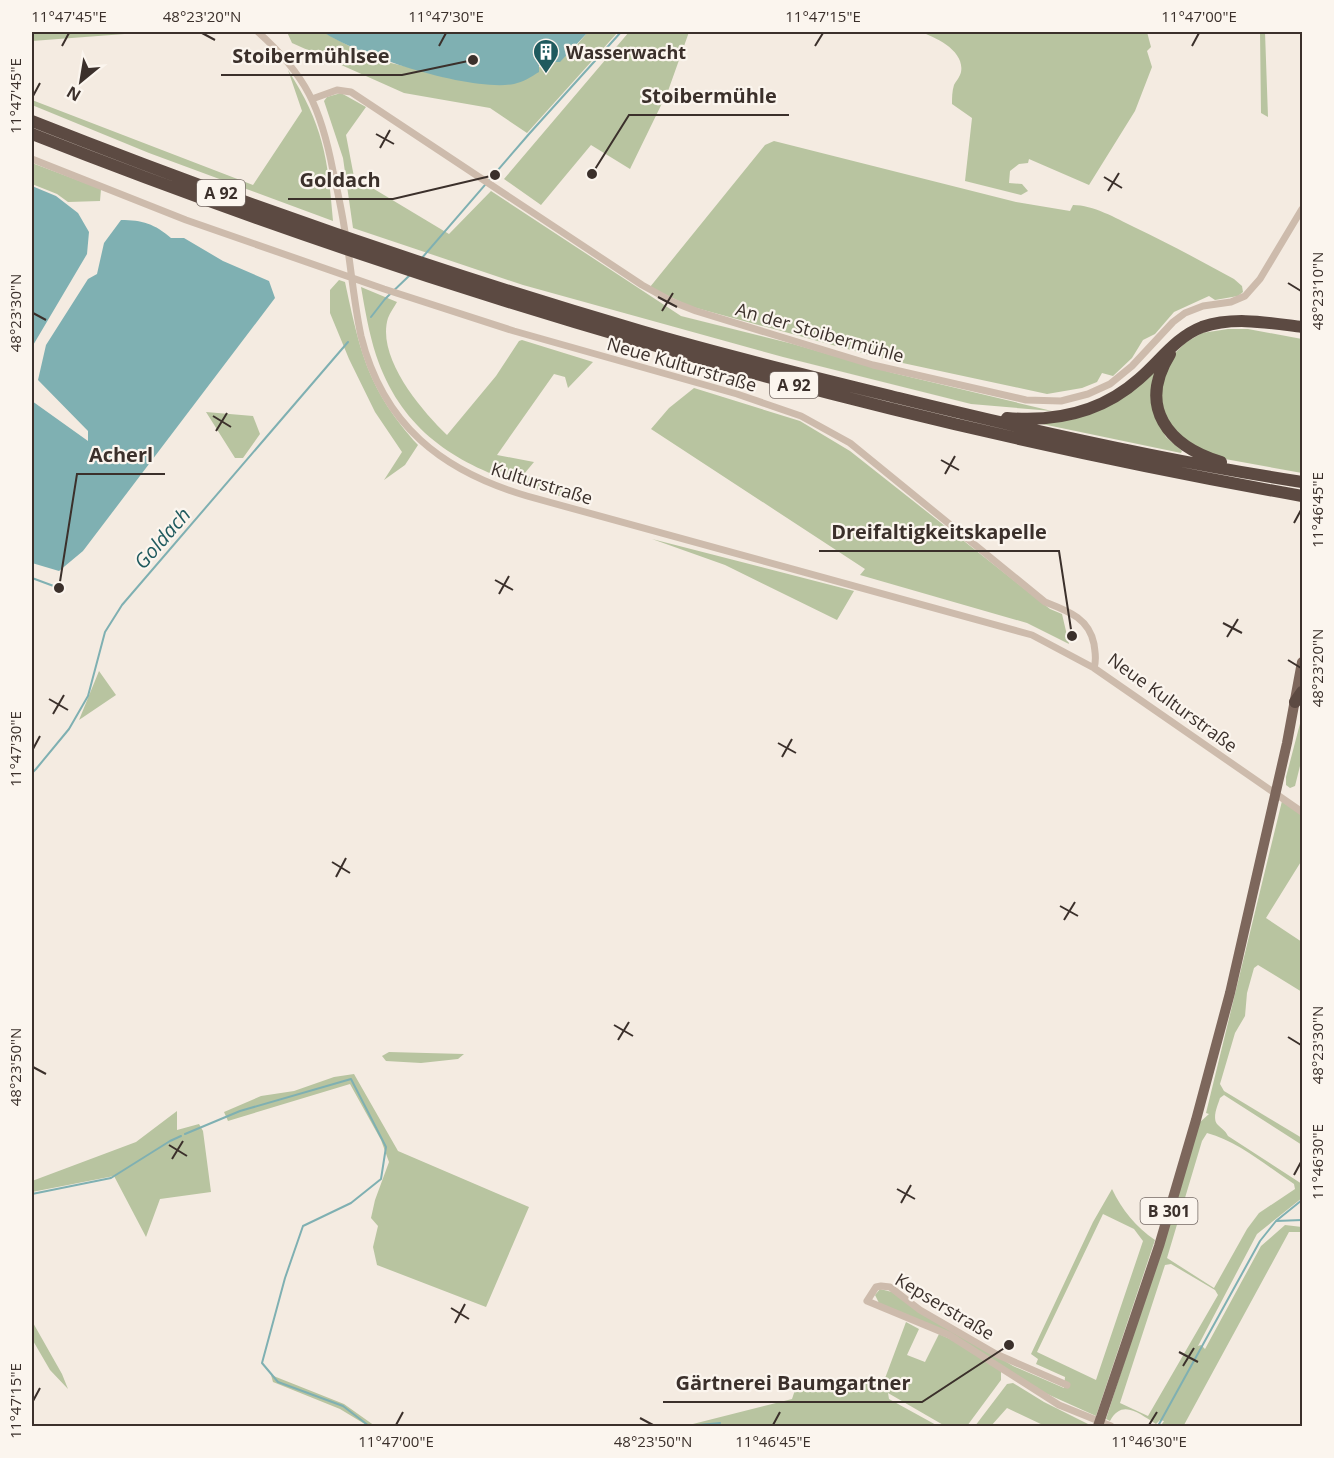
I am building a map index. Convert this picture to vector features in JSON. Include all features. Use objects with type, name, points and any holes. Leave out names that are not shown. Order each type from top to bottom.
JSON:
[{"type":"highway","name":"A 92","points":[[32,121],[410,266]]},
{"type":"highway","name":"A 92","points":[[32,134],[217,205],[423,270],[644,332],[960,413],[1092,443],[1302,482]]},
{"type":"highway","name":"A 92","points":[[423,270],[640,343],[861,403],[1173,473],[1302,496]]},
{"type":"highway","points":[[960,413],[974,410],[1006,418],[1031,420],[1089,410],[1116,396],[1139,379],[1166,351],[1189,334],[1204,327],[1232,322],[1261,322],[1302,327]]},
{"type":"highway","points":[[1175,345],[1160,372],[1157,388],[1157,401],[1163,420],[1173,436],[1188,449],[1232,465],[1245,473]]},
{"type":"main road","name":"B 301","points":[[1098,1426],[1159,1246],[1230,993],[1299,697],[1302,662]]},
{"type":"street","name":"Kulturstraße","points":[[258,32],[283,56],[312,99],[324,126],[342,211],[361,335],[367,355],[389,402],[428,447],[452,465],[478,479],[538,499],[1032,635],[1094,668]]},
{"type":"street","name":"An der Stoibermühle","points":[[312,99],[337,90],[351,92],[642,285],[684,307],[873,365],[1047,402],[1074,398],[1105,386],[1132,366],[1168,326],[1185,313],[1203,306],[1231,302],[1245,296],[1260,279],[1302,209]]},
{"type":"street","name":"Neue Kulturstraße","points":[[32,159],[186,220],[401,295],[514,331],[738,394],[801,416],[850,443],[1039,598],[1081,619],[1092,634],[1097,661],[1094,668],[1302,812]]},
{"type":"street","name":"Kepserstraße","points":[[1067,1386],[996,1354],[920,1310],[890,1287],[876,1287],[867,1301],[956,1339],[1034,1390],[1076,1413],[1111,1426]]},
{"type":"green space","points":[[32,32],[151,32],[32,41]]},
{"type":"green space","points":[[287,32],[323,32],[353,48],[391,63],[472,82],[538,69],[543,62],[550,63],[568,54],[588,32],[618,32],[527,133],[490,108],[404,93],[292,43]]},
{"type":"green space","points":[[629,32],[689,32],[668,91],[630,169],[591,145],[541,205],[504,179]]},
{"type":"green space","points":[[920,32],[1147,32],[1151,47],[1147,51],[1152,67],[1135,111],[1089,185],[1029,159],[1028,163],[1019,164],[1010,171],[1009,183],[1022,184],[1028,191],[1021,195],[965,181],[972,118],[952,104],[953,87],[960,74],[961,64],[954,51],[948,46]]},
{"type":"green space","points":[[1260,32],[1265,32],[1268,117],[1261,113]]},
{"type":"green space","points":[[288,70],[309,108],[322,142],[329,178],[333,221],[149,153],[32,105],[32,100],[253,185],[302,111]]},
{"type":"green space","points":[[341,93],[366,107],[346,135],[354,177],[449,234],[491,191],[681,316],[793,344],[893,373],[1052,411],[971,404],[783,357],[523,285],[353,228],[343,158],[324,101],[327,97]]},
{"type":"green space","points":[[774,141],[1016,202],[1070,211],[1073,205],[1096,210],[1159,239],[1234,279],[1242,286],[1243,292],[1238,296],[1215,300],[1209,296],[1174,312],[1155,334],[1143,340],[1132,358],[1113,376],[1102,373],[1097,382],[1082,388],[1047,394],[884,359],[689,306],[650,287],[765,145]]},
{"type":"green space","points":[[32,163],[101,189],[100,201],[68,202],[57,194],[32,184]]},
{"type":"green space","points":[[339,280],[345,282],[362,350],[377,388],[401,425],[418,445],[405,465],[384,480],[402,452],[375,412],[330,313],[330,290]]},
{"type":"green space","points":[[361,287],[397,302],[388,318],[386,333],[388,349],[403,382],[425,412],[447,435],[496,376],[519,341],[593,362],[568,388],[565,377],[554,374],[497,455],[534,462],[524,474],[584,498],[583,502],[517,483],[486,471],[458,457],[432,439],[409,416],[391,389],[376,355]]},
{"type":"green space","points":[[1248,329],[1302,339],[1302,473],[1214,457],[1172,431],[1160,402],[1165,370],[1174,354],[1185,343],[1202,333]]},
{"type":"green space","points":[[1160,361],[1152,380],[1152,399],[1157,420],[1166,437],[1182,451],[1181,453],[1042,424],[1095,412]]},
{"type":"green space","points":[[694,388],[800,421],[850,451],[1050,609],[1062,614],[1069,644],[1027,623],[860,575],[865,569],[651,429],[669,408]]},
{"type":"green space","points":[[206,412],[253,416],[260,434],[243,458],[235,458]]},
{"type":"green space","points":[[652,539],[854,591],[837,620],[725,565]]},
{"type":"green space","points":[[99,671],[116,695],[79,720]]},
{"type":"green space","points":[[1302,716],[1302,758],[1295,786],[1290,788],[1286,785],[1286,777]]},
{"type":"green space","points":[[1282,801],[1302,814],[1302,860],[1266,918],[1302,942],[1302,992],[1258,965],[1254,968],[1247,993],[1245,1016],[1235,1033],[1220,1084],[1224,1091],[1302,1138],[1302,1145],[1224,1095],[1220,1098],[1215,1118],[1217,1124],[1228,1136],[1302,1184],[1302,1198],[1257,1234],[1198,1346],[1201,1345],[1205,1349],[1261,1246],[1285,1225],[1302,1227],[1302,1232],[1289,1232],[1184,1425],[1189,1426],[1165,1426],[1162,1424],[1164,1421],[1160,1420],[1156,1424],[1126,1409],[1120,1410],[1110,1421],[1106,1419],[1199,1123],[1209,1114],[1206,1113]],"holes":[[[1207,1133],[1230,1142],[1252,1155],[1294,1184],[1295,1189],[1259,1213],[1247,1229],[1214,1288],[1167,1258],[1202,1141]],[[1171,1264],[1215,1290],[1218,1295],[1148,1416],[1120,1403],[1165,1265]]]},
{"type":"green space","points":[[389,1052],[464,1054],[458,1059],[421,1063],[386,1061],[382,1056]]},
{"type":"green space","points":[[354,1074],[398,1151],[529,1207],[486,1307],[377,1265],[373,1247],[378,1226],[371,1218],[389,1162],[381,1140],[350,1084],[228,1121],[224,1112],[261,1096],[294,1091],[334,1077]]},
{"type":"green space","points":[[177,1111],[177,1130],[199,1124],[203,1131],[211,1192],[160,1199],[146,1237],[114,1176],[32,1192],[32,1181],[136,1142]]},
{"type":"green space","points":[[1112,1189],[1130,1218],[1155,1240],[1096,1416],[1045,1393],[952,1334],[879,1303],[875,1295],[880,1289],[892,1292],[1013,1366],[1064,1388],[1065,1377],[1036,1364],[1038,1359],[1031,1354],[1093,1222]],"holes":[[[1103,1214],[1134,1229],[1143,1241],[1096,1380],[1037,1352]]]},
{"type":"green space","points":[[32,1321],[68,1389],[50,1370],[32,1339]]},
{"type":"green space","points":[[906,1322],[919,1329],[907,1355],[925,1362],[939,1334],[963,1345],[1001,1369],[1001,1380],[967,1426],[945,1426],[888,1393],[889,1399],[938,1426],[685,1426],[792,1399],[795,1390],[835,1389],[884,1381]]},
{"type":"green space","points":[[271,1375],[344,1404],[375,1426],[368,1426],[340,1409],[273,1382]]},
{"type":"green space","points":[[1013,1383],[1044,1402],[1092,1426],[1045,1426],[1007,1408],[991,1426],[975,1426],[1007,1384]]},
{"type":"water","points":[[323,32],[588,32],[560,62],[550,64],[543,62],[539,66],[539,72],[521,82],[495,85],[471,83],[416,70],[362,51]]},
{"type":"water","points":[[32,186],[56,196],[78,213],[89,232],[87,254],[32,347]]},
{"type":"water","points":[[121,220],[142,222],[154,226],[171,238],[184,238],[223,261],[269,281],[275,298],[83,551],[59,571],[32,563],[32,401],[88,441],[88,431],[38,380],[46,345],[88,279],[97,274],[104,243]]},
{"type":"waterway","name":"Goldach","points":[[421,259],[621,32]]},
{"type":"waterway","name":"Goldach","points":[[371,317],[385,299],[411,274]]},
{"type":"waterway","name":"Goldach","points":[[32,773],[69,729],[88,696],[105,632],[122,605],[348,342]]},
{"type":"waterway","points":[[32,578],[59,588]]},
{"type":"waterway","points":[[185,1134],[240,1111],[351,1079],[386,1147],[381,1179],[351,1203],[303,1226],[285,1278],[262,1363],[278,1382],[343,1406],[369,1426]]},
{"type":"waterway","points":[[32,1194],[111,1178],[181,1136]]},
{"type":"waterway","points":[[1158,1426],[1260,1241],[1276,1221],[1302,1200]]},
{"type":"waterway","points":[[1276,1221],[1302,1220]]},
{"type":"waterway","points":[[688,1426],[720,1423]]},
{"type":"place","name":"Stoibermühlsee","points":[[473,60]]},
{"type":"place","name":"Wasserwacht","points":[[546,75]]},
{"type":"place","name":"Stoibermühle","points":[[592,174]]},
{"type":"place","name":"Goldach","points":[[495,175]]},
{"type":"place","name":"Acherl","points":[[59,588]]},
{"type":"place","name":"Dreifaltigkeitskapelle","points":[[1072,636]]},
{"type":"place","name":"Gärtnerei Baumgartner","points":[[1009,1345]]}]
